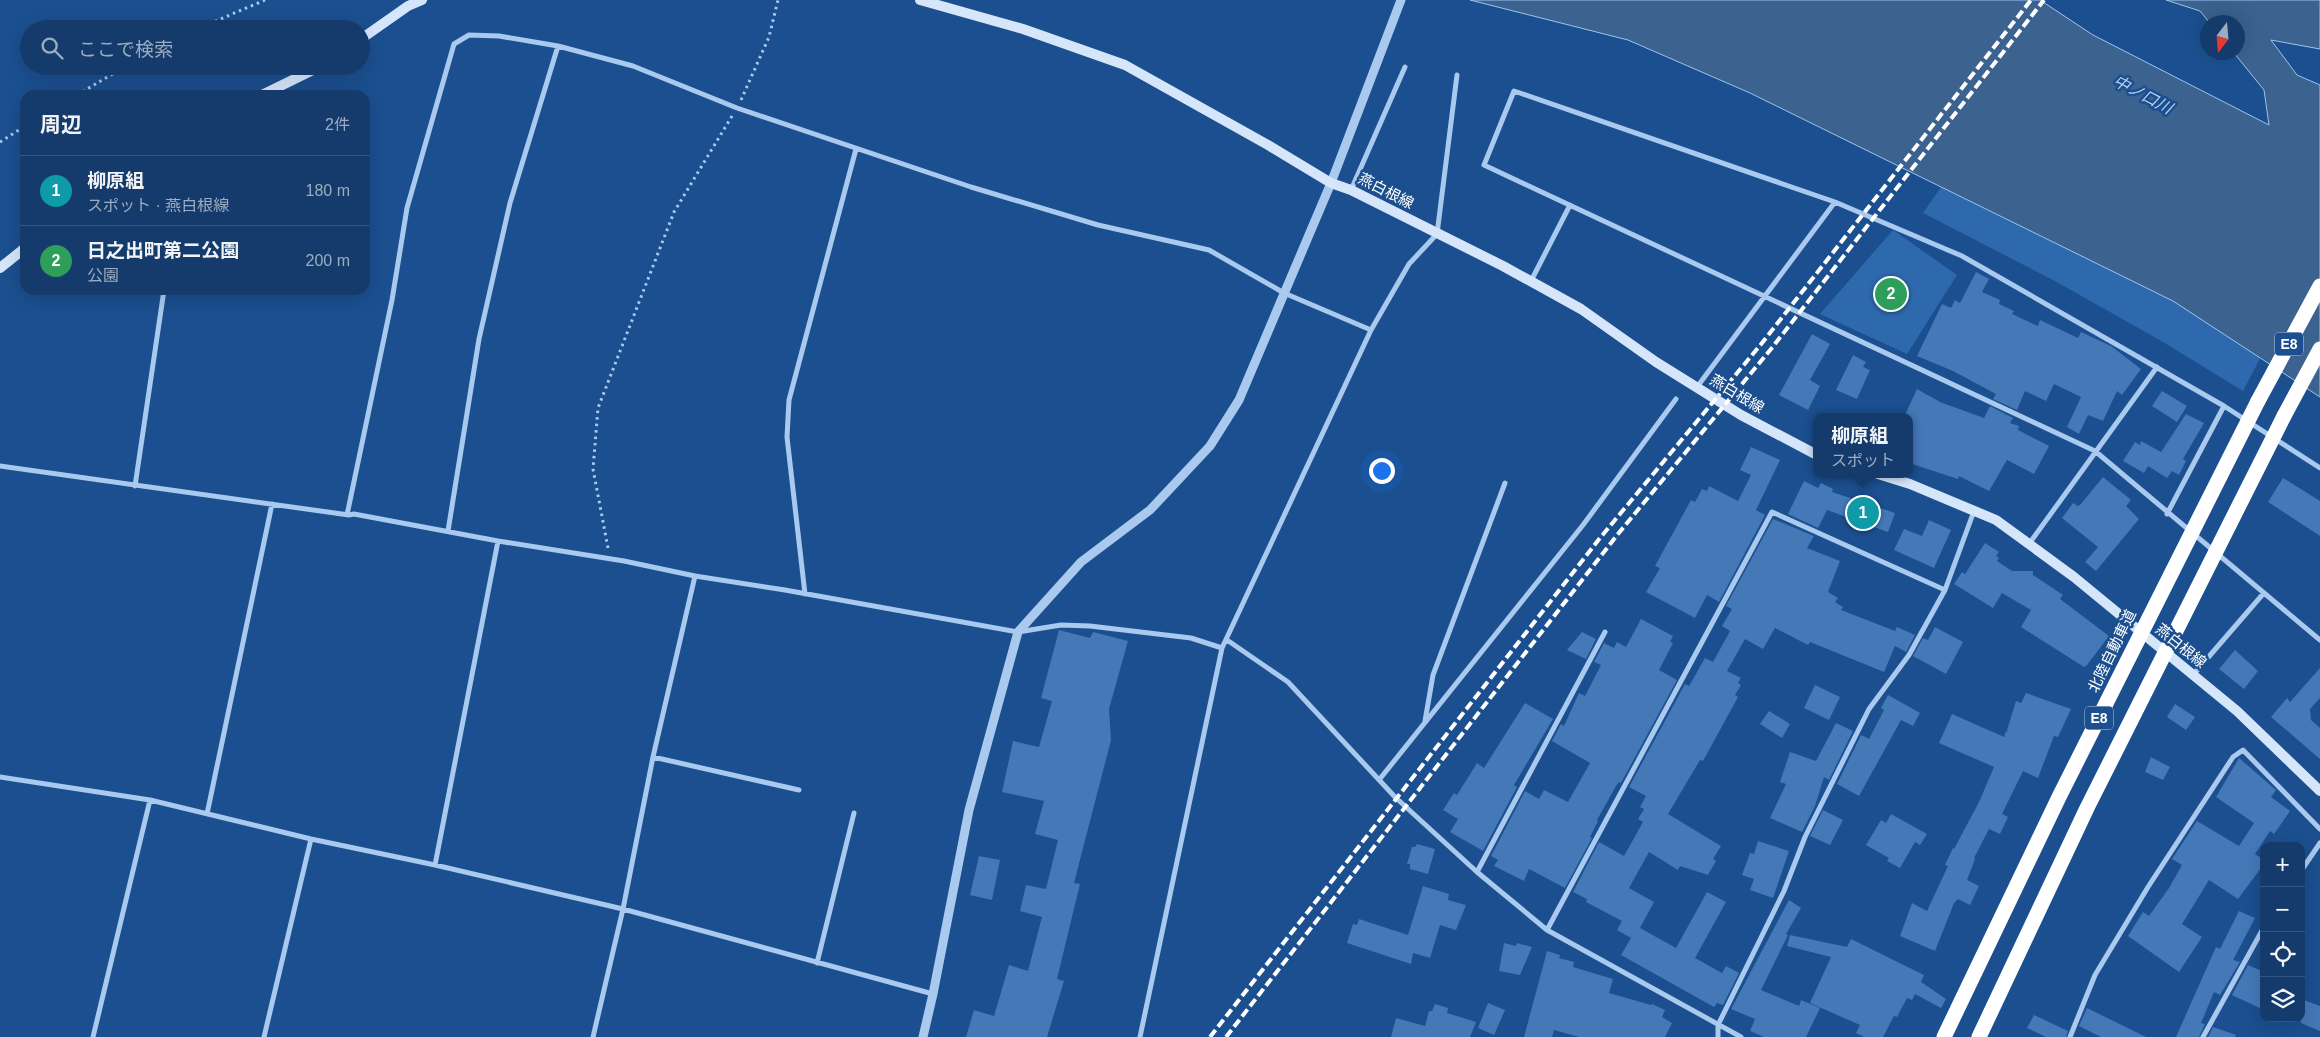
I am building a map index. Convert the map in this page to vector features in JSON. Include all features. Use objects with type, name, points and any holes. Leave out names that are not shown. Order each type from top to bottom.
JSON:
[{"type":"highway","name":"北陸自動車道","points":[[1944,1037],[2059,797],[2180,554],[2320,286]]},
{"type":"highway","name":"E8","points":[[1979,1037],[2105,772],[2320,349]]},
{"type":"main road","points":[[370,33],[408,6],[422,0]]},
{"type":"main road","name":"燕白根線","points":[[920,0],[1023,29],[1125,65],[1268,145],[1330,183],[1350,190],[1438,234],[1581,309],[1656,362],[1741,415],[1813,453]]},
{"type":"main road","points":[[272,90],[303,75]]},
{"type":"main road","points":[[0,268],[20,252]]},
{"type":"main road","name":"燕白根線","points":[[1891,478],[1910,484],[1996,520],[2029,544],[2074,577],[2237,712],[2320,791]]},
{"type":"street","points":[[923,1037],[969,810],[1018,632],[1082,562],[1150,510],[1210,446],[1239,400],[1330,183],[1401,0]]},
{"type":"street","points":[[347,515],[392,300],[407,208],[454,44],[470,35],[499,36],[558,46],[633,66],[737,108],[971,188],[1098,225],[1209,250],[1284,293],[1371,330]]},
{"type":"street","points":[[448,531],[479,339],[510,203],[558,46]]},
{"type":"street","points":[[1350,190],[1405,67]]},
{"type":"street","points":[[1140,1037],[1222,648],[1371,330],[1409,264],[1438,234],[1457,75]]},
{"type":"street","points":[[2320,468],[2224,406],[1962,256],[1835,202],[1514,91],[1484,166],[2095,451],[2167,514],[2320,640]]},
{"type":"street","points":[[805,594],[787,437],[789,400],[856,149]]},
{"type":"street","points":[[1697,387],[1835,202]]},
{"type":"street","points":[[1530,281],[1570,205]]},
{"type":"street","points":[[135,486],[163,295]]},
{"type":"street","points":[[2029,544],[2157,367]]},
{"type":"street","points":[[1379,780],[1583,525],[1676,398]]},
{"type":"street","points":[[2167,514],[2224,406]]},
{"type":"street","points":[[0,466],[347,515],[354,514],[1018,632],[1061,625],[1090,626],[1191,638],[1222,648]]},
{"type":"street","points":[[1425,722],[1433,675],[1505,483]]},
{"type":"street","points":[[207,814],[272,504]]},
{"type":"street","points":[[1718,1037],[1718,1025],[1784,891],[1804,837],[1869,709],[1909,655],[1945,590],[1974,511]]},
{"type":"street","points":[[1547,930],[1772,512],[1945,590]]},
{"type":"street","points":[[435,865],[498,541]]},
{"type":"street","points":[[593,1037],[623,909],[653,757],[695,576]]},
{"type":"street","points":[[2193,675],[2263,594]]},
{"type":"street","points":[[1477,872],[1605,632]]},
{"type":"street","points":[[1227,640],[1288,682],[1395,797],[1477,872],[1547,930],[1741,1037]]},
{"type":"street","points":[[2070,1037],[2095,975],[2148,887],[2234,757],[2243,750],[2320,829]]},
{"type":"street","points":[[653,757],[799,790]]},
{"type":"street","points":[[0,777],[150,800],[311,839],[435,865],[623,909],[933,994]]},
{"type":"street","points":[[93,1037],[150,800]]},
{"type":"street","points":[[817,963],[854,813]]},
{"type":"street","points":[[264,1037],[311,839]]},
{"type":"street","points":[[2305,865],[2320,843]]},
{"type":"street","points":[[2203,1037],[2261,932]]},
{"type":"path","points":[[218,20],[265,0]]},
{"type":"path","points":[[610,559],[593,469],[598,408],[674,212],[737,108],[769,37],[778,0]]},
{"type":"path","points":[[85,90],[111,75]]},
{"type":"path","points":[[0,142],[20,129]]},
{"type":"shaded area","points":[[1948,177],[2266,347],[2243,391],[2163,342],[2055,281],[1923,213]]},
{"type":"shaded area","points":[[1893,230],[1957,275],[1907,354],[1820,314]]},
{"type":"water","name":"中ノ口川","points":[[1470,0],[2040,0],[2093,35],[2269,125],[2264,90],[2240,60],[2245,60],[2245,15],[2203,15],[2200,11],[2166,0],[2320,0],[2320,49],[2271,40],[2297,75],[2320,85],[2320,397],[2173,301],[1750,93],[1628,40]]},
{"type":"building","points":[[1976,272],[1989,279],[1982,292],[2000,300],[1999,304],[2014,311],[2012,314],[2038,326],[2040,320],[2078,338],[2081,332],[2111,346],[2141,369],[2122,395],[2117,391],[2103,421],[2088,415],[2079,434],[2067,427],[2081,397],[2054,384],[2046,401],[2025,391],[2017,410],[1993,399],[1996,394],[1953,371],[1917,356],[1942,304],[1951,308],[1955,300],[1960,303]]},
{"type":"building","points":[[1812,334],[1830,344],[1810,380],[1820,386],[1808,410],[1779,395]]},
{"type":"building","points":[[1853,355],[1866,362],[1863,367],[1870,370],[1857,399],[1836,390]]},
{"type":"building","points":[[1917,389],[1940,402],[1984,418],[1990,406],[2013,418],[2010,423],[2019,426],[2018,430],[2049,446],[2034,474],[2007,460],[1989,491],[1959,476],[1958,479],[1913,464],[1913,413],[1906,413]]},
{"type":"building","points":[[2162,391],[2187,406],[2177,422],[2152,406]]},
{"type":"building","points":[[2186,414],[2204,423],[2183,459],[2186,461],[2179,475],[2172,471],[2167,478],[2148,466],[2144,473],[2123,461],[2135,442],[2140,445],[2141,441],[2161,452]]},
{"type":"building","points":[[1751,447],[1780,460],[1756,510],[1765,515],[1719,602],[1707,595],[1695,618],[1646,592],[1660,568],[1655,566],[1691,500],[1695,502],[1702,489],[1707,491],[1709,486],[1738,501],[1751,475],[1740,470]]},
{"type":"building","points":[[2103,477],[2131,500],[2126,506],[2139,519],[2096,571],[2085,562],[2098,547],[2062,518],[2073,503],[2078,506],[2081,504]]},
{"type":"building","points":[[2283,478],[2320,501],[2320,536],[2268,502]]},
{"type":"building","points":[[1804,481],[1818,488],[1821,483],[1833,489],[1832,492],[1895,513],[1888,532],[1827,510],[1818,528],[1788,514]]},
{"type":"building","points":[[1773,519],[1814,536],[1807,548],[1840,561],[1828,592],[1838,598],[1835,602],[1843,607],[1841,610],[1895,631],[1897,627],[1915,635],[1906,652],[1895,646],[1884,672],[1810,642],[1808,645],[1775,628],[1763,649],[1745,639],[1727,671],[1741,678],[1738,683],[1741,685],[1735,695],[1738,697],[1703,761],[1700,760],[1668,814],[1721,846],[1713,859],[1716,861],[1708,875],[1680,866],[1678,870],[1649,852],[1629,888],[1654,902],[1640,928],[1676,948],[1707,892],[1726,902],[1695,958],[1722,973],[1726,966],[1739,973],[1723,1005],[1717,1003],[1714,1007],[1621,955],[1631,938],[1617,930],[1622,921],[1586,902],[1587,899],[1573,892],[1599,842],[1624,856],[1643,822],[1638,819],[1644,809],[1640,807],[1646,796],[1629,787],[1685,684],[1689,686],[1705,658],[1713,662],[1730,631],[1722,626],[1732,609],[1726,606]]},
{"type":"building","points":[[1929,520],[1951,530],[1934,568],[1894,550],[1904,529],[1922,536]]},
{"type":"building","points":[[1985,543],[1999,552],[1996,556],[1999,558],[1997,561],[2012,571],[2033,571],[2033,575],[2063,595],[2060,599],[2109,636],[2087,665],[2084,667],[2021,627],[2031,610],[2002,593],[1993,608],[1954,584],[1962,572],[1965,574]]},
{"type":"building","points":[[1641,619],[1673,636],[1670,642],[1673,643],[1659,670],[1677,680],[1621,783],[1619,782],[1616,786],[1597,820],[1590,837],[1592,838],[1565,888],[1529,869],[1524,881],[1494,866],[1498,860],[1491,856],[1525,791],[1539,799],[1544,790],[1568,802],[1590,763],[1552,741],[1561,724],[1564,726],[1579,693],[1585,696],[1601,665],[1594,662],[1604,643],[1614,648],[1617,642],[1626,647]]},
{"type":"building","points":[[1935,627],[1963,642],[1946,674],[1913,656],[1923,638],[1928,640]]},
{"type":"building","points":[[1059,630],[1090,638],[1093,632],[1128,641],[1109,709],[1111,740],[1074,883],[1080,884],[1057,979],[1064,981],[1047,1037],[966,1037],[974,1010],[994,1016],[1009,965],[1028,971],[1042,917],[1020,911],[1026,885],[1046,889],[1058,840],[1035,834],[1044,801],[1002,792],[1013,741],[1039,747],[1052,701],[1041,698]]},
{"type":"building","points":[[1582,632],[1596,639],[1586,659],[1567,650]]},
{"type":"building","points":[[2235,650],[2258,671],[2244,689],[2219,669]]},
{"type":"building","points":[[2320,668],[2320,698],[2310,709],[2311,720],[2320,728],[2320,759],[2271,717],[2287,698],[2290,702]]},
{"type":"building","points":[[1815,685],[1840,697],[1829,720],[1804,708]]},
{"type":"building","points":[[2026,693],[2071,709],[2058,737],[2054,736],[2038,778],[2023,771],[2002,814],[2008,817],[2000,834],[1989,829],[1974,858],[1967,880],[1979,886],[1970,905],[1958,899],[1954,903],[1935,951],[1900,936],[1912,903],[1927,911],[1948,866],[1945,865],[1979,802],[1994,767],[1939,743],[1952,714],[2004,737],[2006,731],[2008,732],[2016,701],[2021,703]]},
{"type":"building","points":[[1888,695],[1920,713],[1913,726],[1901,720],[1859,796],[1837,784],[1861,735],[1869,739],[1884,710],[1881,708]]},
{"type":"building","points":[[1525,703],[1553,719],[1514,785],[1517,787],[1483,851],[1450,832],[1458,819],[1443,810],[1454,793],[1457,795],[1477,763],[1484,768]]},
{"type":"building","points":[[2175,704],[2195,717],[2186,730],[2167,717]]},
{"type":"building","points":[[1769,711],[1790,724],[1782,738],[1760,724]]},
{"type":"building","points":[[1836,723],[1853,731],[1829,780],[1824,777],[1815,806],[1802,832],[1770,818],[1786,784],[1780,782],[1790,752],[1816,761]]},
{"type":"building","points":[[2151,757],[2170,767],[2163,780],[2145,772]]},
{"type":"building","points":[[2239,758],[2276,790],[2271,797],[2290,811],[2274,834],[2270,831],[2263,842],[2260,842],[2260,846],[2255,854],[2260,857],[2260,869],[2238,899],[2209,880],[2182,924],[2202,937],[2179,972],[2128,936],[2143,912],[2149,916],[2169,888],[2182,865],[2172,859],[2197,821],[2239,846],[2254,823],[2216,797]]},
{"type":"building","points":[[1823,810],[1843,820],[1830,845],[1810,836]]},
{"type":"building","points":[[1891,814],[1927,834],[1920,845],[1915,842],[1900,868],[1887,861],[1889,858],[1866,845],[1881,820],[1886,823]]},
{"type":"building","points":[[1758,841],[1789,851],[1773,898],[1750,890],[1754,879],[1742,875],[1750,853],[1754,854]]},
{"type":"building","points":[[1417,844],[1435,849],[1428,874],[1410,869],[1410,864],[1407,864],[1412,847],[1415,847]]},
{"type":"building","points":[[979,856],[1000,860],[992,900],[970,895]]},
{"type":"building","points":[[1423,886],[1449,894],[1448,900],[1466,905],[1456,930],[1440,925],[1430,958],[1413,953],[1411,964],[1347,943],[1353,924],[1357,925],[1359,919],[1408,935]]},
{"type":"building","points":[[1789,900],[1801,908],[1786,934],[1788,935],[1761,990],[1799,1006],[1801,1000],[1820,1008],[1806,1037],[1764,1037],[1750,1031],[1755,1019],[1731,1009]]},
{"type":"building","points":[[2239,911],[2255,918],[2233,960],[2240,962],[2220,995],[2214,992],[2201,1023],[2205,1024],[2199,1037],[2176,1037],[2216,947],[2220,949]]},
{"type":"building","points":[[1790,935],[1847,947],[1851,939],[1924,975],[1921,982],[1946,999],[1941,1008],[1915,994],[1912,1000],[1907,998],[1897,1017],[1894,1016],[1883,1037],[1864,1037],[1856,1033],[1860,1025],[1810,1003],[1831,957],[1787,946]]},
{"type":"building","points":[[1504,943],[1516,946],[1517,943],[1532,947],[1520,975],[1499,971]]},
{"type":"building","points":[[1547,951],[1560,955],[1559,958],[1574,962],[1573,967],[1613,979],[1609,993],[1652,1004],[1665,1010],[1662,1017],[1672,1023],[1665,1037],[1579,1037],[1554,1030],[1552,1037],[1524,1037]]},
{"type":"building","points":[[2248,965],[2260,970],[2260,1008],[2232,995]]},
{"type":"building","points":[[2305,1000],[2320,1006],[2320,1031],[2301,1023],[2305,1022]]},
{"type":"building","points":[[1488,1003],[1505,1010],[1494,1035],[1478,1028]]},
{"type":"building","points":[[1435,1004],[1448,1008],[1447,1013],[1476,1022],[1470,1037],[1391,1037],[1396,1018],[1425,1026],[1429,1011],[1432,1011]]},
{"type":"building","points":[[2087,1008],[2146,1037],[2101,1037],[2079,1026]]},
{"type":"building","points":[[2034,1015],[2068,1031],[2066,1037],[2046,1037],[2027,1028]]},
{"type":"building","points":[[2213,1027],[2236,1035],[2235,1037],[2208,1037]]},
{"type":"railway","points":[[1210,1037],[1600,538],[1762,343],[2031,0]]},
{"type":"railway","points":[[1226,1037],[1618,534],[1771,349],[2044,0]]},
{"type":"place","name":"日之出町第二公園","points":[[1891,294]]},
{"type":"place","name":"柳原組","points":[[1863,513]]}]
